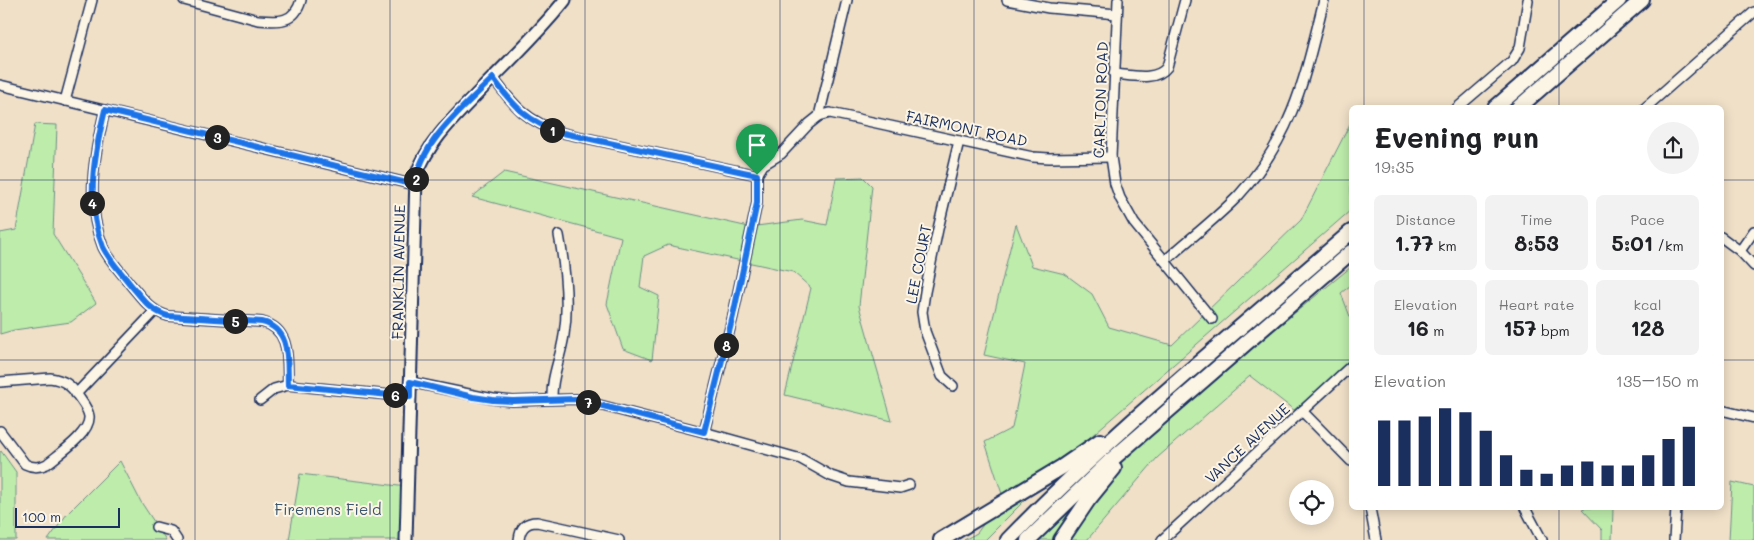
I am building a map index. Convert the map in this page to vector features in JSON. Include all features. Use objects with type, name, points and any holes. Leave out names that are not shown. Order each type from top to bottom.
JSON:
[{"type":"highway","points":[[1498,105],[1619,0]]},
{"type":"highway","points":[[1521,105],[1642,0]]},
{"type":"highway","points":[[1008,540],[1053,495],[1140,415],[1349,234]]},
{"type":"highway","points":[[1028,540],[1081,488],[1349,254]]},
{"type":"highway","points":[[942,540],[1078,457],[1140,415]]},
{"type":"highway","points":[[1061,540],[1103,481],[1157,421]]},
{"type":"main road","name":"FRANKLIN AVENUE","points":[[406,540],[415,185],[420,165],[439,135],[543,26],[564,0]]},
{"type":"street","points":[[65,100],[92,0]]},
{"type":"street","points":[[184,0],[270,22],[292,17],[299,8],[301,0]]},
{"type":"street","points":[[704,432],[733,316],[757,203],[757,175],[764,165],[781,154],[819,116],[847,0]]},
{"type":"street","points":[[1007,0],[1049,8],[1117,14]]},
{"type":"street","name":"CARLTON ROAD","points":[[1118,0],[1111,157],[1115,184],[1126,211],[1134,223],[1212,319]]},
{"type":"street","points":[[1114,74],[1154,76],[1164,71],[1167,67],[1185,0]]},
{"type":"street","points":[[1165,261],[1238,196],[1254,178],[1273,150],[1287,125],[1303,84],[1324,0]]},
{"type":"street","points":[[1461,105],[1517,55],[1520,48],[1528,0]]},
{"type":"street","points":[[1648,105],[1754,12]]},
{"type":"street","points":[[493,78],[516,107],[546,128],[757,175]]},
{"type":"street","points":[[0,85],[415,185]]},
{"type":"street","points":[[105,110],[99,134],[92,190],[95,222],[104,248],[113,262],[154,311],[168,316],[269,324],[280,331],[285,346],[288,385]]},
{"type":"street","name":"FAIRMONT ROAD","points":[[819,116],[830,114],[849,117],[1033,157],[1111,157]]},
{"type":"street","name":"LEE COURT","points":[[953,386],[942,376],[925,330],[922,312],[938,229],[959,141]]},
{"type":"street","points":[[1740,251],[1754,230]]},
{"type":"street","points":[[552,399],[554,374],[564,338],[566,320],[563,262],[559,235]]},
{"type":"street","points":[[1724,239],[1740,251],[1754,266]]},
{"type":"street","points":[[76,394],[154,311]]},
{"type":"street","name":"VANCE AVENUE","points":[[1162,540],[1349,368]]},
{"type":"street","points":[[0,382],[58,379],[72,387],[89,417],[87,428],[47,464],[36,467],[25,464],[0,431]]},
{"type":"street","points":[[410,382],[493,400],[576,399],[800,459],[831,476],[849,482],[900,488],[909,485]]},
{"type":"street","points":[[260,400],[274,389],[288,385],[410,397]]},
{"type":"street","points":[[1302,411],[1349,460]]},
{"type":"street","points":[[1724,411],[1754,418]]},
{"type":"street","points":[[1370,510],[1376,540]]},
{"type":"street","points":[[1526,510],[1542,540]]},
{"type":"street","points":[[1674,540],[1676,510]]},
{"type":"street","points":[[519,540],[520,531],[523,526],[537,522],[619,540]]},
{"type":"street","points":[[156,528],[171,531],[177,540]]},
{"type":"green space","points":[[35,124],[57,125],[53,234],[96,303],[71,322],[14,330],[0,334],[0,233],[16,230]]},
{"type":"green space","points":[[1349,126],[1349,212],[1073,452],[985,540],[964,540],[977,533],[1003,497],[985,442],[1012,428],[1025,364],[984,355],[1016,224],[1032,266],[1065,274],[1092,294],[1109,327],[1172,345],[1301,220]]},
{"type":"green space","points":[[504,172],[749,227],[802,220],[827,225],[836,178],[863,177],[872,186],[859,306],[892,421],[785,395],[811,288],[793,272],[668,245],[644,256],[640,287],[659,296],[652,360],[623,349],[607,304],[621,237],[472,197]]},
{"type":"green space","points":[[1349,269],[1349,287],[1341,293],[1349,314],[1349,365],[1294,410],[1250,376],[1157,458],[1087,540],[1037,540],[1192,397]]},
{"type":"green space","points":[[1,451],[16,472],[16,540],[0,540]]},
{"type":"green space","points":[[120,461],[141,502],[166,540],[48,540],[67,514]]},
{"type":"green space","name":"Firemens Field","points":[[300,474],[407,487],[406,540],[289,540]]},
{"type":"green space","points":[[1732,482],[1754,487],[1754,540],[1729,540]]},
{"type":"green space","points":[[1583,510],[1613,510],[1612,540],[1602,540],[1602,530]]},
{"type":"route","points":[[493,78],[516,107],[546,128],[757,175],[757,203],[733,316],[704,432],[576,399],[493,400],[410,382],[410,397],[288,385],[285,343],[280,331],[275,327],[262,322],[168,316],[154,311],[148,306],[104,248],[95,222],[92,190],[99,134],[105,110],[415,185],[420,165],[439,135],[450,121],[493,78]]}]
